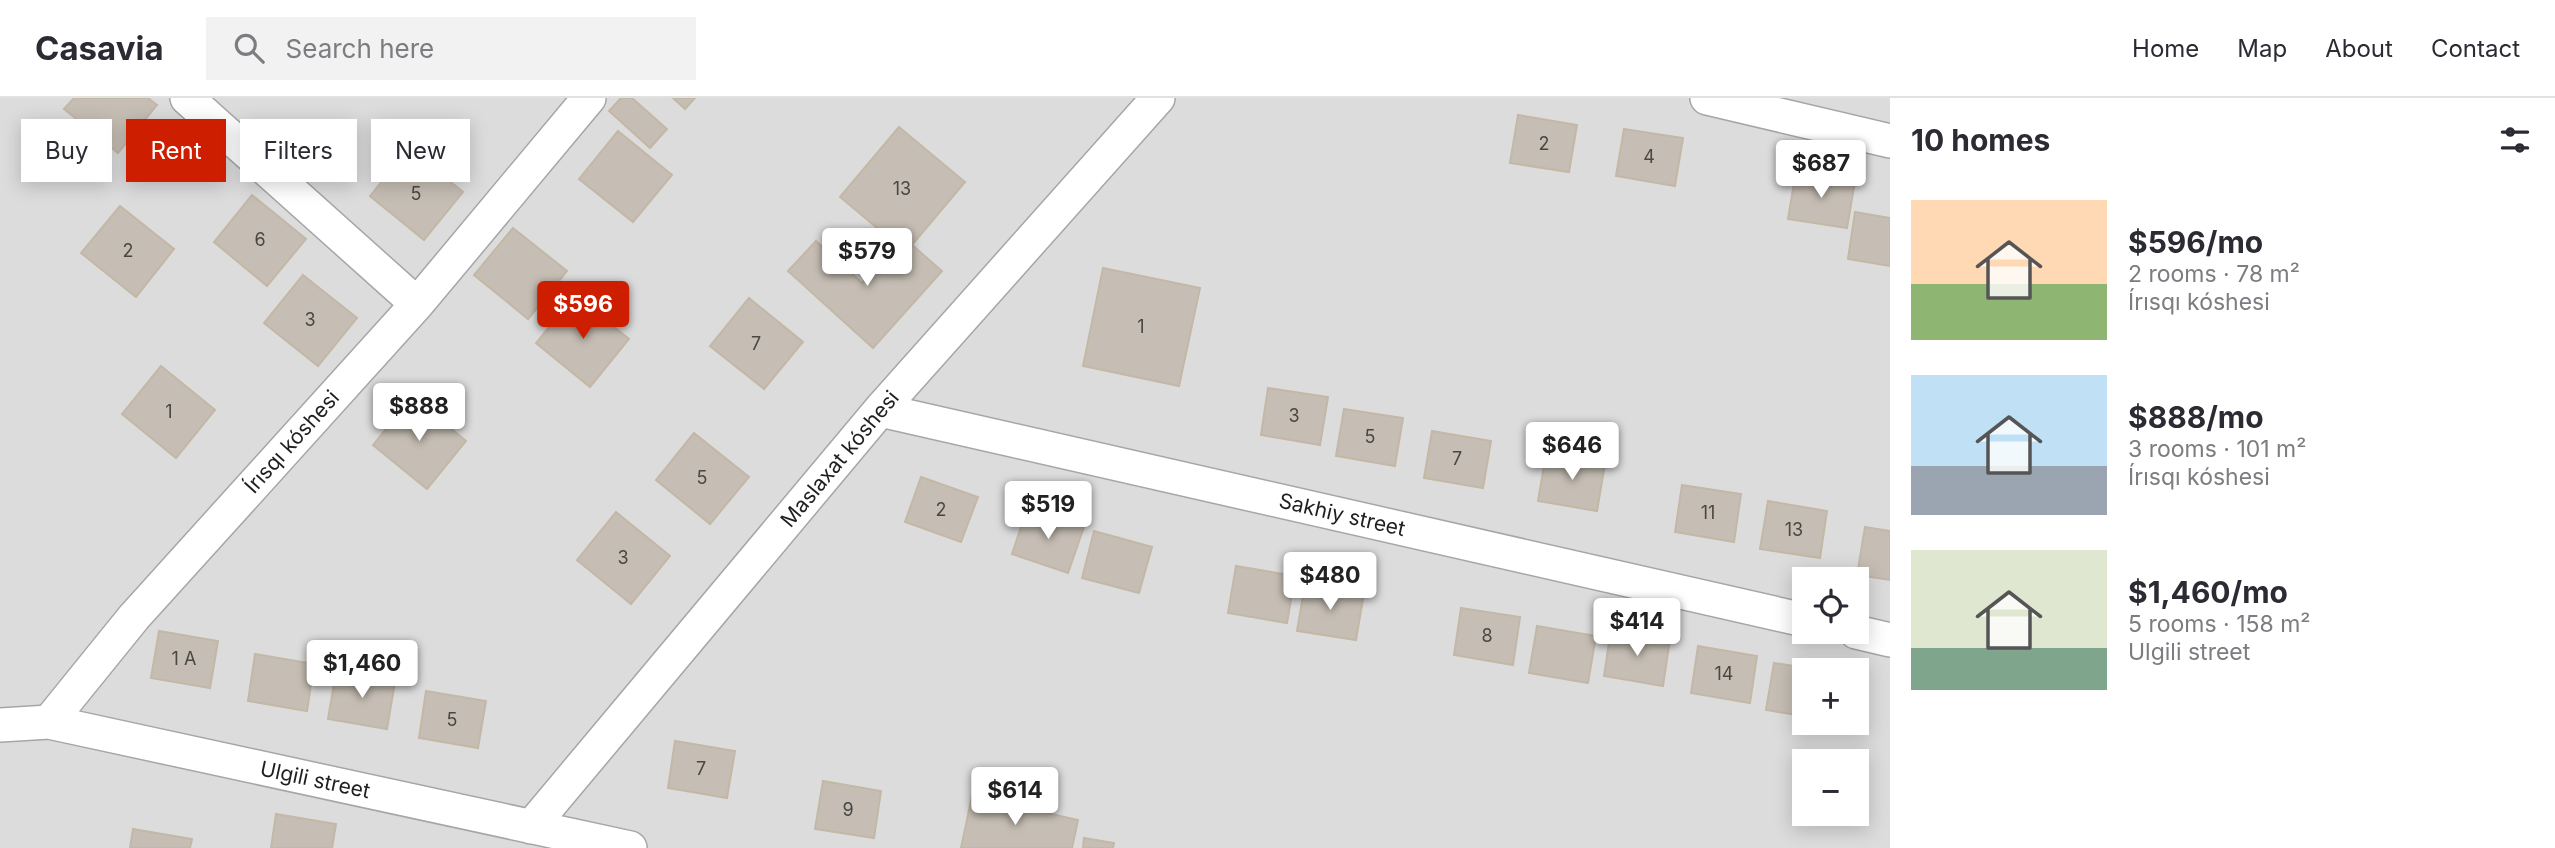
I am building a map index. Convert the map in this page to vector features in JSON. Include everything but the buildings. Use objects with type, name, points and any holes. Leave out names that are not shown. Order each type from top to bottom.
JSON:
[{"type":"street","points":[[187,98],[417,304]]},
{"type":"street","name":"Írısqı kóshesi","points":[[49,722],[134,617],[417,304],[589,98]]},
{"type":"street","name":"Maslaxat kóshesi","points":[[531,827],[880,410],[1158,98]]},
{"type":"street","points":[[1707,98],[1890,141]]},
{"type":"street","name":"Sakhiy street","points":[[880,410],[1792,617]]},
{"type":"street","points":[[1869,635],[1890,639]]},
{"type":"street","name":"Ulgili street","points":[[0,725],[49,722],[630,848]]},
{"type":"shaded area","points":[[0,98],[1890,98],[1890,848],[0,848]]}]
